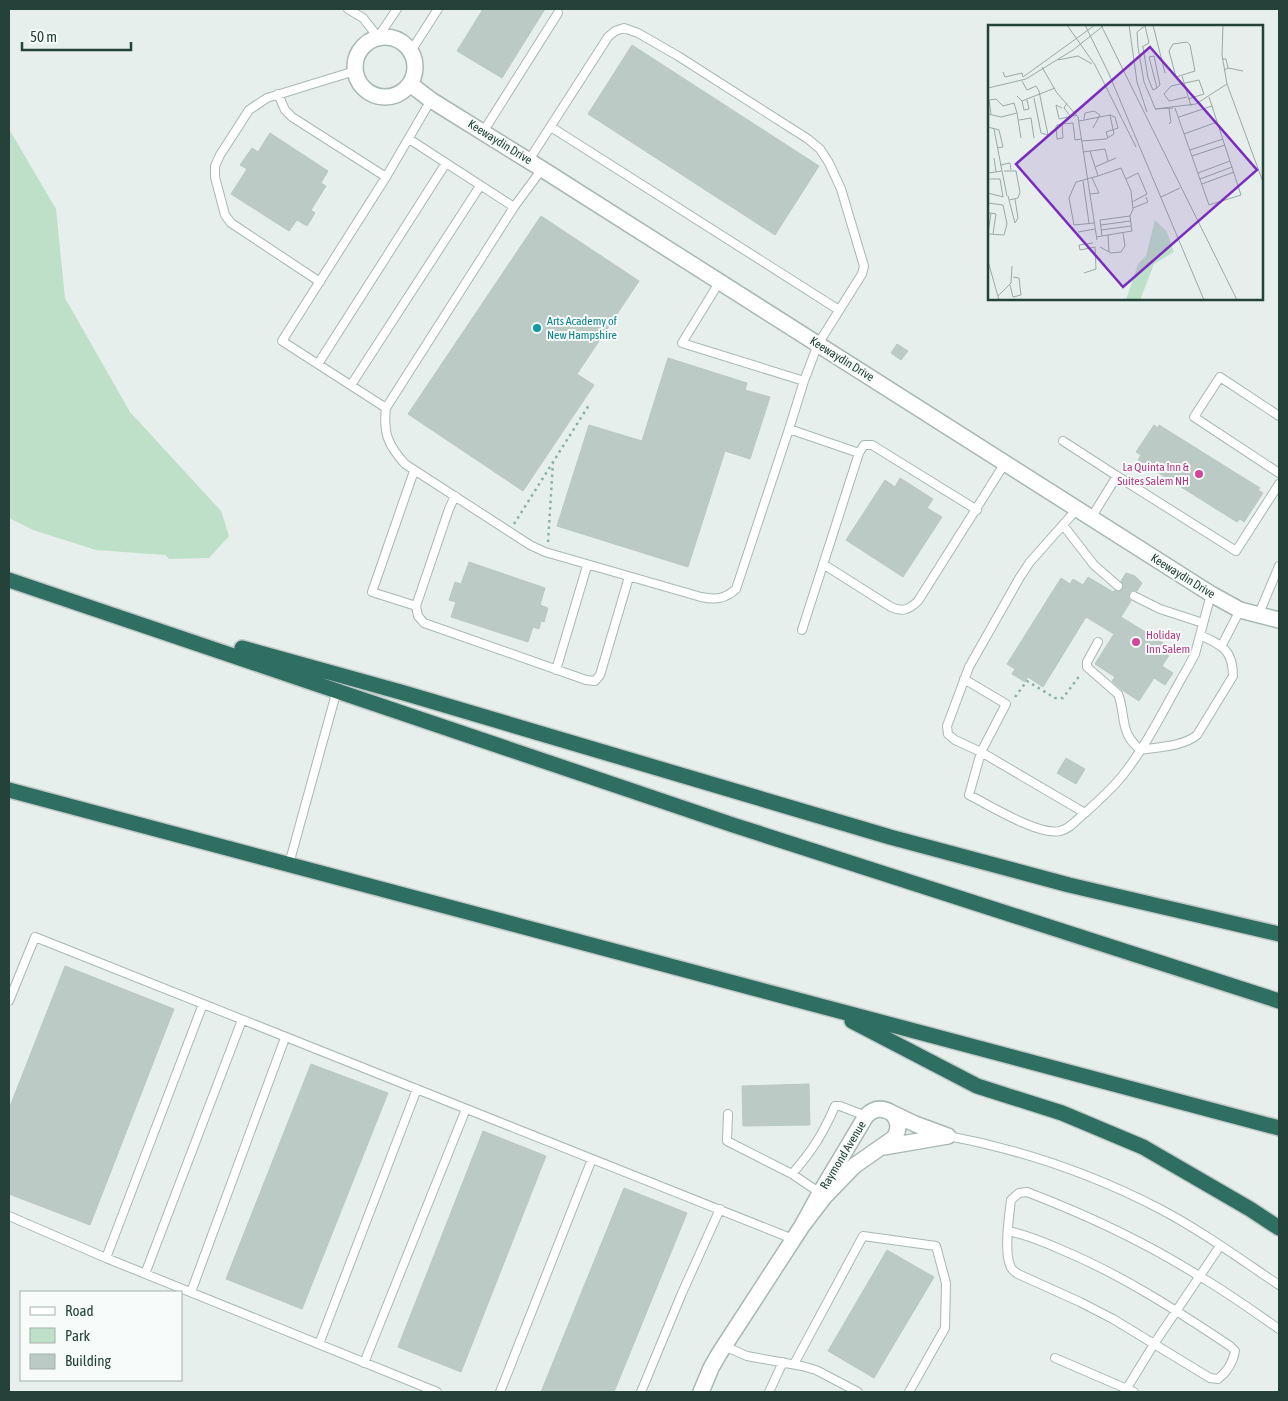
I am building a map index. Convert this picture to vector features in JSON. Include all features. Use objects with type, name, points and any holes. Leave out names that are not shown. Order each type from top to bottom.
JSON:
[{"type":"highway","points":[[9,580],[94,607],[743,828],[1279,1001]]},
{"type":"highway","points":[[94,607],[404,693],[899,840],[1069,886],[1279,934]]},
{"type":"highway","points":[[9,790],[1279,1128]]},
{"type":"highway","points":[[828,1008],[977,1086],[1062,1113],[1143,1147],[1250,1208],[1279,1228]]},
{"type":"street","points":[[378,37],[397,39],[411,51],[414,59],[416,68],[414,76],[404,91],[396,96],[387,98],[369,93],[362,87],[355,71],[358,53],[364,46],[378,37]]},
{"type":"street","name":"Keewaydin Drive","points":[[410,84],[431,100],[529,160],[1211,594],[1240,610],[1279,620]]},
{"type":"street","name":"Raymond Avenue","points":[[701,1392],[711,1368],[724,1346],[802,1226],[840,1179],[854,1166],[894,1138],[897,1133],[898,1123],[892,1112],[881,1108],[875,1109],[866,1116],[802,1226]]},
{"type":"street","points":[[892,1112],[915,1124],[948,1136]]},
{"type":"street","points":[[882,1147],[948,1136]]},
{"type":"lane","points":[[348,9],[363,18],[378,37],[397,9]]},
{"type":"lane","points":[[411,51],[438,9]]},
{"type":"lane","points":[[483,132],[558,13]]},
{"type":"lane","points":[[529,160],[608,37],[624,28],[638,33],[678,56],[808,139],[820,149],[841,189],[864,266],[862,274],[818,344],[804,381],[736,589],[728,596],[716,600],[702,598],[548,554],[509,532],[414,471],[396,453],[389,442],[385,431],[386,408],[514,207],[542,169]]},
{"type":"lane","points":[[320,282],[231,223],[225,214],[215,177],[215,166],[249,110],[258,103],[278,94],[355,71]]},
{"type":"lane","points":[[278,94],[285,110],[292,117],[386,177]]},
{"type":"lane","points":[[386,408],[282,341],[386,177],[431,100]]},
{"type":"lane","points":[[551,127],[839,310]]},
{"type":"lane","points":[[408,139],[514,207]]},
{"type":"lane","points":[[318,364],[446,163]]},
{"type":"lane","points":[[351,385],[480,186]]},
{"type":"lane","points":[[720,282],[682,343],[804,381]]},
{"type":"lane","points":[[1279,416],[1220,377],[1194,417],[1279,473]]},
{"type":"lane","points":[[788,429],[859,453]]},
{"type":"lane","points":[[1063,441],[1236,551],[1279,484]]},
{"type":"lane","points":[[802,630],[859,453],[864,445],[872,445],[977,510]]},
{"type":"lane","points":[[823,564],[891,607],[898,610],[912,608],[1006,463]]},
{"type":"lane","points":[[414,471],[372,592],[416,606]]},
{"type":"lane","points":[[1091,518],[1118,476]]},
{"type":"lane","points":[[455,496],[416,606],[418,616],[424,623],[556,670],[595,681],[600,675],[628,577]]},
{"type":"lane","points":[[1077,509],[1030,562],[1020,577],[969,667],[947,726],[948,734],[955,740],[981,752],[1085,813]]},
{"type":"lane","points":[[1063,525],[1094,565],[1118,586]]},
{"type":"lane","points":[[556,670],[587,566]]},
{"type":"lane","points":[[1258,616],[1278,570]]},
{"type":"lane","points":[[964,679],[1006,704],[981,752],[969,795],[1033,828],[1058,832],[1067,828],[1111,789],[1140,750],[1195,654],[1211,594]]},
{"type":"lane","points":[[1134,596],[1160,609],[1203,622]]},
{"type":"lane","points":[[1222,645],[1240,610]]},
{"type":"lane","points":[[1140,750],[1180,744],[1197,736],[1234,676],[1234,666],[1222,645],[1200,635]]},
{"type":"lane","points":[[1098,642],[1087,662],[1087,667],[1118,694],[1129,738],[1140,750]]},
{"type":"lane","points":[[288,864],[337,690]]},
{"type":"lane","points":[[9,1001],[35,937],[793,1239]]},
{"type":"lane","points":[[106,1258],[203,1004]]},
{"type":"lane","points":[[145,1274],[242,1020]]},
{"type":"lane","points":[[191,1292],[285,1038]]},
{"type":"lane","points":[[319,1344],[417,1089]]},
{"type":"lane","points":[[792,1174],[812,1151],[825,1129],[835,1106],[840,1106],[866,1116]]},
{"type":"lane","points":[[364,1363],[466,1109]]},
{"type":"lane","points":[[728,1114],[727,1141],[792,1174],[820,1193]]},
{"type":"lane","points":[[948,1136],[1017,1151],[1114,1186],[1161,1210],[1220,1246],[1279,1286]]},
{"type":"lane","points":[[500,1392],[592,1159]]},
{"type":"lane","points":[[1008,1231],[1024,1234],[1075,1255],[1116,1275],[1176,1310],[1230,1346],[1235,1351],[1233,1360],[1218,1379],[1210,1378],[1080,1302],[1018,1274],[1010,1268],[1008,1260],[1008,1231],[1011,1200],[1019,1193],[1027,1192],[1112,1227],[1200,1276],[1279,1329]]},
{"type":"lane","points":[[641,1392],[682,1293],[720,1210]]},
{"type":"lane","points":[[9,1216],[106,1258],[437,1392]]},
{"type":"lane","points":[[794,1364],[863,1236],[936,1246],[946,1283],[945,1328],[909,1392]]},
{"type":"lane","points":[[1055,1358],[1130,1390],[1154,1344],[1220,1246]]},
{"type":"lane","points":[[724,1346],[747,1356],[794,1364],[816,1370],[858,1392]]},
{"type":"lane","points":[[769,1392],[783,1362]]},
{"type":"path","points":[[509,532],[589,405]]},
{"type":"path","points":[[548,554],[554,461]]},
{"type":"path","points":[[1006,704],[1016,697],[1027,681],[1054,698],[1063,698],[1087,667]]},
{"type":"green space","points":[[9,129],[56,209],[65,298],[130,412],[221,511],[229,536],[209,558],[169,559],[165,555],[96,550],[33,530],[9,518]]},
{"type":"building","points":[[483,9],[545,9],[502,78],[457,51]]},
{"type":"building","points":[[632,45],[819,166],[775,235],[588,114]]},
{"type":"building","points":[[270,133],[328,171],[321,183],[326,186],[311,210],[315,213],[307,226],[297,220],[289,231],[231,194],[247,169],[240,165],[252,148],[258,152]]},
{"type":"building","name":"Arts Academy of New Hampshire","points":[[541,216],[639,281],[577,374],[594,385],[523,491],[408,414]]},
{"type":"building","points":[[897,344],[908,351],[901,360],[891,353]]},
{"type":"building","points":[[668,358],[747,383],[745,390],[770,397],[750,459],[725,451],[688,567],[557,526],[589,425],[642,441]]},
{"type":"building","name":"La Quinta Inn & Suites Salem NH","points":[[1154,425],[1158,428],[1159,425],[1260,488],[1258,490],[1263,493],[1244,522],[1240,519],[1237,522],[1138,460],[1141,455],[1136,452]]},
{"type":"building","points":[[900,478],[933,499],[927,508],[942,517],[903,577],[846,540],[885,480],[895,487]]},
{"type":"building","points":[[469,562],[545,588],[540,605],[548,608],[544,622],[541,621],[539,629],[533,627],[528,642],[451,617],[456,602],[449,600],[455,582],[461,584]]},
{"type":"building","name":"Holiday Inn Salem","points":[[1126,573],[1135,576],[1142,583],[1137,591],[1133,590],[1129,593],[1128,597],[1131,601],[1121,617],[1173,649],[1162,666],[1173,673],[1165,685],[1154,678],[1139,701],[1122,690],[1112,681],[1115,677],[1095,664],[1114,634],[1086,617],[1043,687],[1028,677],[1025,682],[1012,674],[1015,669],[1007,664],[1061,578],[1070,584],[1073,579],[1083,585],[1088,577],[1113,592],[1122,589],[1121,581]]},
{"type":"building","points":[[1066,758],[1085,769],[1076,784],[1057,773]]},
{"type":"building","points":[[65,966],[174,1009],[90,1225],[9,1194],[9,1109]]},
{"type":"building","points":[[311,1064],[388,1093],[302,1309],[226,1279]]},
{"type":"building","points":[[809,1084],[810,1125],[743,1126],[742,1086]]},
{"type":"building","points":[[483,1131],[546,1156],[461,1372],[398,1347]]},
{"type":"building","points":[[624,1188],[687,1213],[614,1392],[541,1392]]},
{"type":"building","points":[[887,1250],[934,1277],[874,1378],[828,1351]]},
{"type":"place","name":"Arts Academy of New Hampshire","points":[[537,328]]},
{"type":"place","name":"La Quinta Inn & Suites Salem NH","points":[[1199,474]]},
{"type":"place","name":"Holiday Inn Salem","points":[[1136,642]]}]
